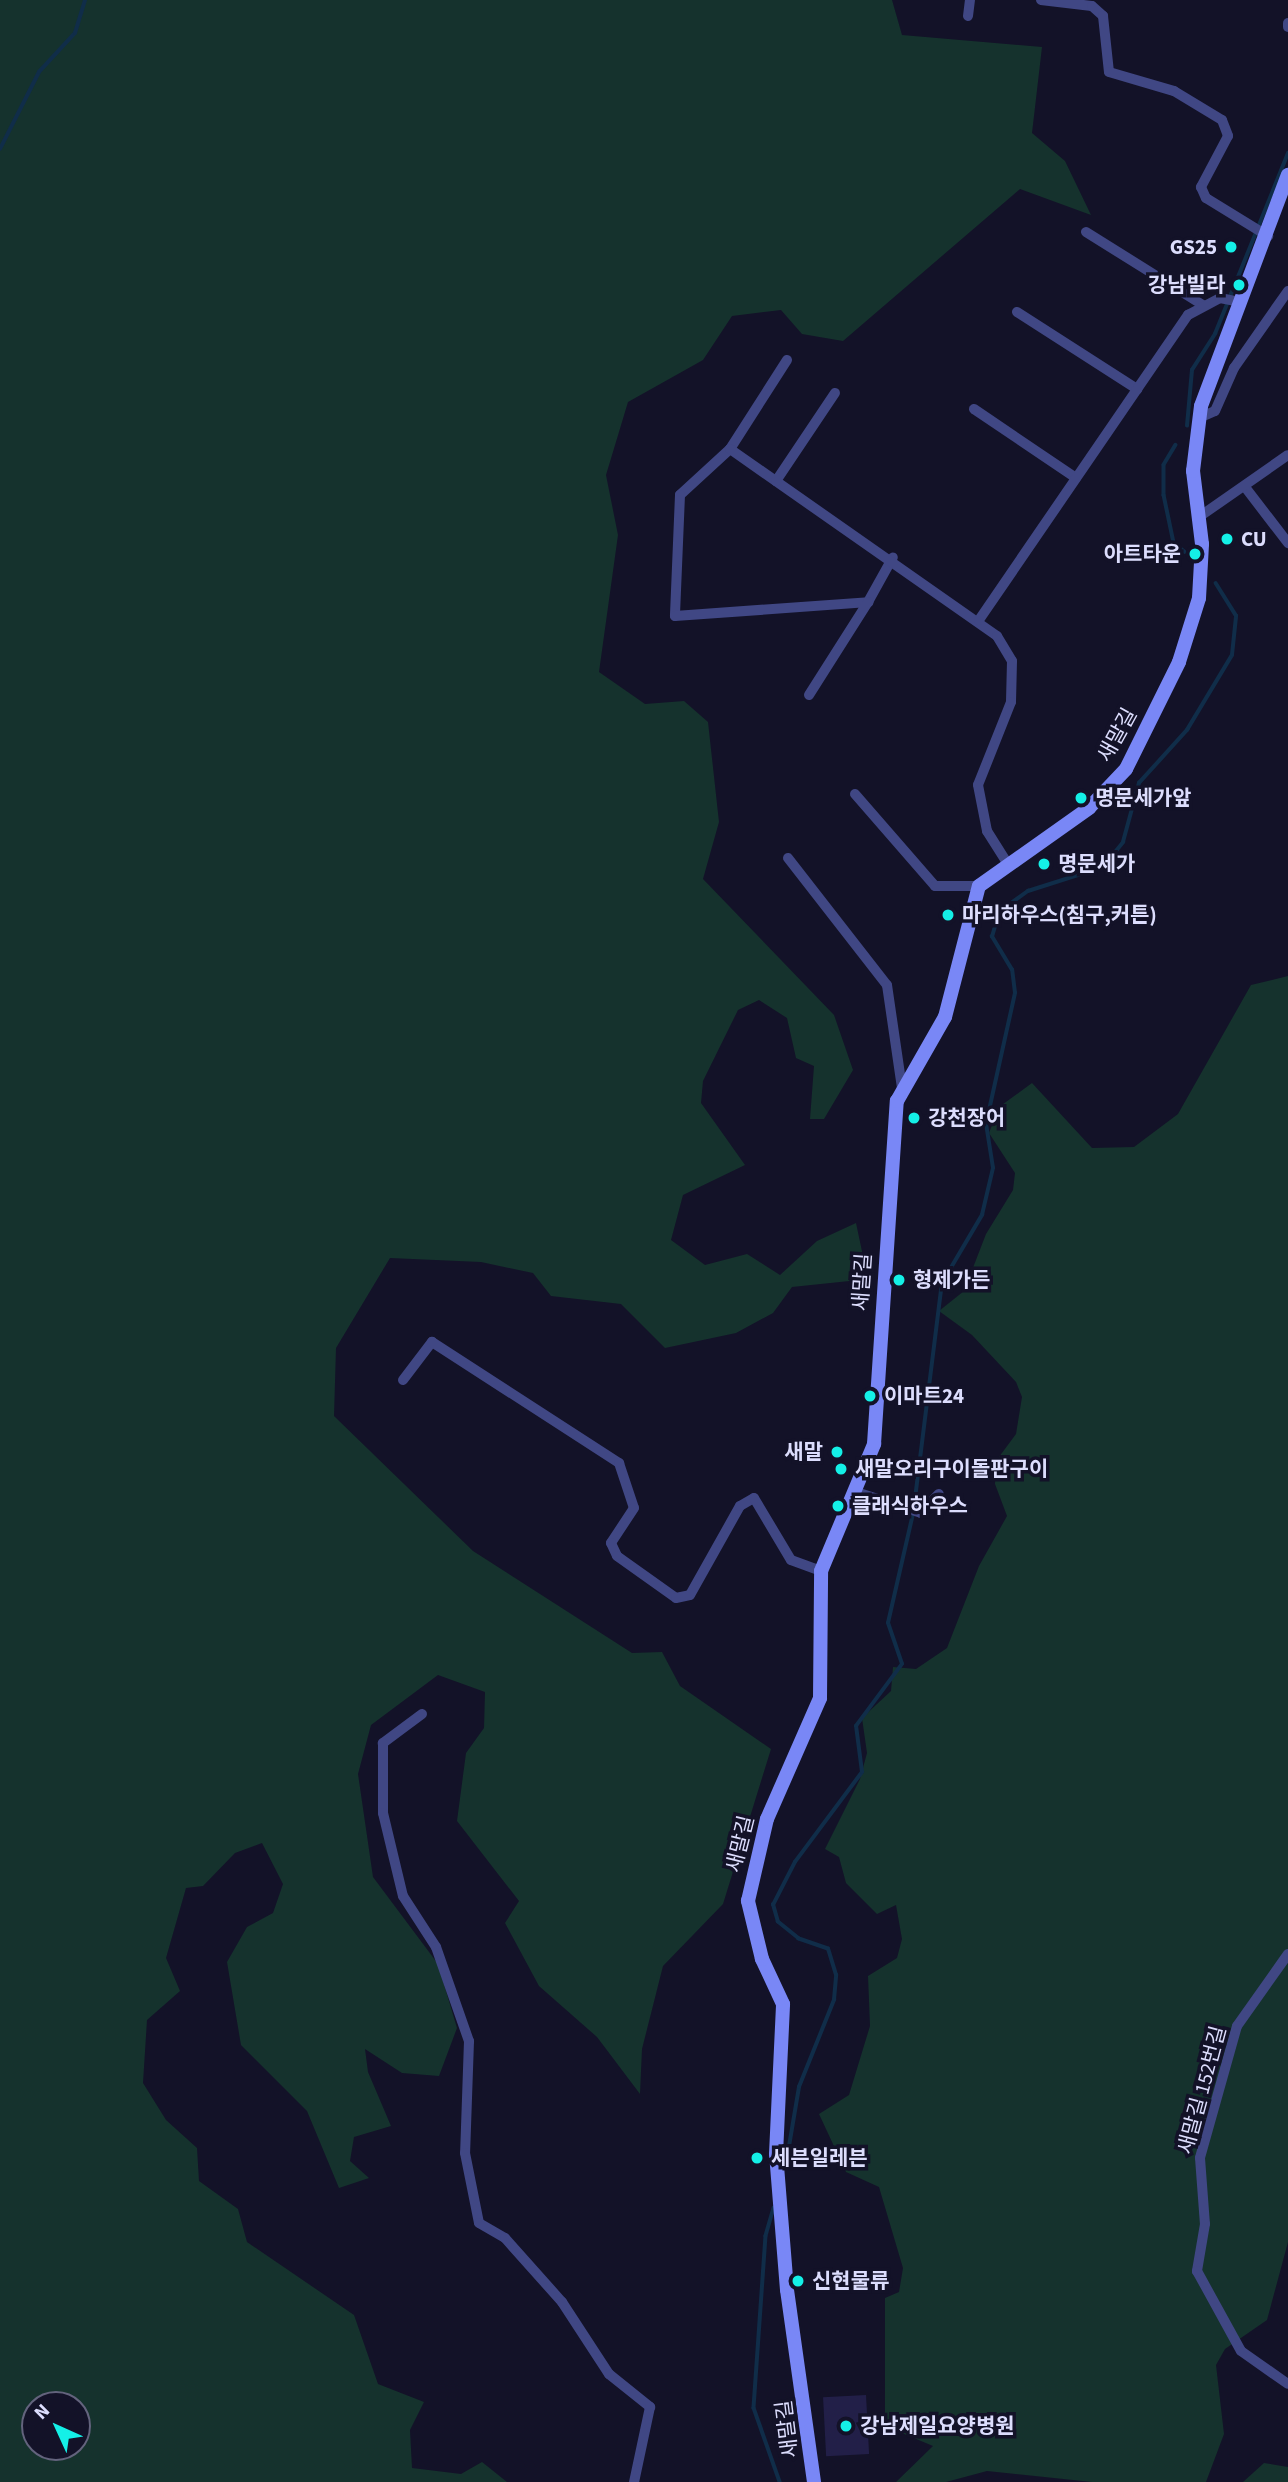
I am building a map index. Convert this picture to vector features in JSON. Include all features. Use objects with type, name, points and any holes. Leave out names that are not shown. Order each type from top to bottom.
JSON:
[{"type":"street","points":[[968,16],[970,0]]},
{"type":"street","points":[[1041,0],[1092,6],[1103,16],[1110,72],[1174,91],[1222,120],[1228,136],[1201,187],[1206,198],[1268,236]]},
{"type":"street","name":"새말길","points":[[814,2482],[787,2290],[776,2154],[783,2004],[762,1959],[748,1900],[767,1819],[820,1698],[821,1571],[874,1444],[902,1088],[945,1017],[979,886],[1089,808],[1126,769],[1179,662],[1199,598],[1199,517],[1193,471],[1199,418],[1235,301],[1268,236],[1288,175]]},
{"type":"street","points":[[1086,232],[1203,305]]},
{"type":"street","points":[[1199,418],[1215,411],[1234,368],[1288,291]]},
{"type":"street","points":[[979,620],[1188,314],[1220,298],[1235,301]]},
{"type":"street","points":[[1017,312],[1137,390]]},
{"type":"street","points":[[787,360],[730,449],[680,495],[675,616],[868,602]]},
{"type":"street","points":[[776,481],[835,393]]},
{"type":"street","points":[[974,409],[1076,478]]},
{"type":"street","points":[[730,449],[894,557],[979,620],[1012,661],[1011,702],[978,785],[987,831],[1009,866]]},
{"type":"street","points":[[1199,517],[1288,455]]},
{"type":"street","points":[[1245,487],[1288,543]]},
{"type":"street","points":[[809,695],[894,557]]},
{"type":"street","points":[[855,794],[935,886],[979,886]]},
{"type":"street","points":[[788,858],[887,985],[902,1088]]},
{"type":"street","points":[[403,1380],[432,1342],[619,1463],[634,1508],[611,1543],[617,1556],[676,1598],[690,1595],[740,1506],[754,1498],[791,1560],[821,1571]]},
{"type":"street","points":[[853,1492],[905,1511],[921,1513],[939,1494]]},
{"type":"street","points":[[422,1714],[383,1743],[383,1813],[403,1896],[436,1947],[469,2041],[464,2153],[479,2223],[505,2238],[562,2302],[609,2374],[650,2407],[634,2482]]},
{"type":"street","name":"새말길 152번길","points":[[1288,1954],[1237,2026],[1200,2158],[1205,2224],[1197,2271],[1241,2351],[1288,2384]]},
{"type":"green space","points":[[0,0],[892,0],[902,35],[1042,47],[1032,133],[1065,161],[1091,215],[1020,189],[843,341],[802,334],[781,310],[732,316],[703,360],[628,402],[606,475],[618,535],[599,672],[645,704],[684,701],[708,722],[719,822],[703,879],[834,1015],[853,1070],[824,1119],[810,1119],[814,1066],[796,1058],[787,1018],[759,1000],[738,1010],[703,1081],[701,1103],[745,1165],[683,1195],[671,1240],[705,1265],[747,1254],[780,1275],[817,1241],[856,1223],[863,1256],[859,1280],[792,1287],[773,1313],[736,1333],[665,1348],[621,1304],[551,1296],[533,1273],[481,1262],[390,1258],[336,1348],[334,1416],[473,1551],[632,1653],[662,1652],[680,1686],[771,1749],[723,1904],[663,1966],[642,2049],[640,2094],[597,2037],[539,1986],[505,1923],[519,1901],[457,1821],[466,1753],[484,1728],[485,1692],[438,1675],[371,1725],[358,1774],[373,1877],[438,1964],[457,2028],[439,2076],[402,2073],[365,2049],[368,2072],[391,2126],[354,2137],[350,2161],[369,2178],[339,2188],[307,2111],[241,2045],[227,1962],[247,1927],[273,1913],[283,1884],[262,1843],[235,1853],[203,1886],[186,1888],[166,1958],[180,1991],[147,2020],[143,2083],[166,2120],[197,2148],[199,2181],[238,2209],[247,2242],[354,2315],[378,2384],[424,2402],[410,2430],[412,2468],[461,2474],[482,2462],[507,2482],[0,2482]]},
{"type":"green space","points":[[1288,976],[1288,2242],[1267,2320],[1225,2349],[1216,2365],[1224,2434],[1206,2482],[1092,2482],[987,2471],[946,2482],[896,2482],[933,2446],[885,2426],[885,2298],[899,2292],[903,2268],[879,2187],[846,2172],[819,2114],[849,2095],[870,2026],[868,1976],[897,1958],[902,1939],[896,1905],[877,1914],[846,1883],[839,1857],[825,1849],[860,1779],[867,1753],[862,1718],[891,1691],[893,1667],[916,1669],[947,1648],[979,1566],[1007,1516],[995,1484],[996,1461],[1016,1434],[1022,1397],[1016,1382],[972,1335],[939,1311],[964,1291],[986,1234],[1013,1190],[1015,1173],[989,1133],[999,1107],[1032,1083],[1092,1148],[1134,1147],[1178,1114],[1251,985]]},
{"type":"green space","points":[[1264,2463],[1288,2467],[1288,2482],[1243,2482]]},
{"type":"building","name":"강남제일요양병원","points":[[866,2395],[869,2454],[826,2456],[823,2397]]},
{"type":"waterway","points":[[0,149],[39,72],[75,33],[85,0]]},
{"type":"waterway","points":[[1187,426],[1192,370],[1215,334],[1288,153]]},
{"type":"waterway","points":[[1176,445],[1164,465],[1164,495],[1174,543],[1185,552]]},
{"type":"waterway","points":[[914,1507],[942,1283],[982,1215],[993,1168],[986,1124],[1015,993],[1012,970],[992,937],[999,912],[1028,891],[1103,867],[1123,842],[1139,783],[1187,730],[1232,655],[1236,616],[1216,584]]},
{"type":"waterway","points":[[786,2164],[799,2087],[834,2000],[836,1975],[828,1949],[799,1939],[778,1922],[773,1905],[795,1862],[862,1772],[856,1726],[902,1664],[888,1623],[913,1514]]},
{"type":"waterway","points":[[774,2208],[766,2236],[754,2408],[780,2482]]},
{"type":"place","name":"GS25","points":[[1231,247]]},
{"type":"place","name":"강남빌라","points":[[1239,285]]},
{"type":"place","name":"CU","points":[[1227,539]]},
{"type":"place","name":"아트타운","points":[[1195,554]]},
{"type":"place","name":"명문세가앞","points":[[1081,798]]},
{"type":"place","name":"명문세가","points":[[1044,864]]},
{"type":"place","name":"마리하우스(침구,커튼)","points":[[948,915]]},
{"type":"place","name":"강천장어","points":[[914,1118]]},
{"type":"place","name":"형제가든","points":[[899,1280]]},
{"type":"place","name":"이마트24","points":[[870,1396]]},
{"type":"place","name":"새말","points":[[837,1452]]},
{"type":"place","name":"새말오리구이돌판구이","points":[[841,1469]]},
{"type":"place","name":"클래식하우스","points":[[838,1506]]},
{"type":"place","name":"세븐일레븐","points":[[757,2158]]},
{"type":"place","name":"신현물류","points":[[798,2281]]},
{"type":"place","name":"강남제일요양병원","points":[[846,2426]]}]
